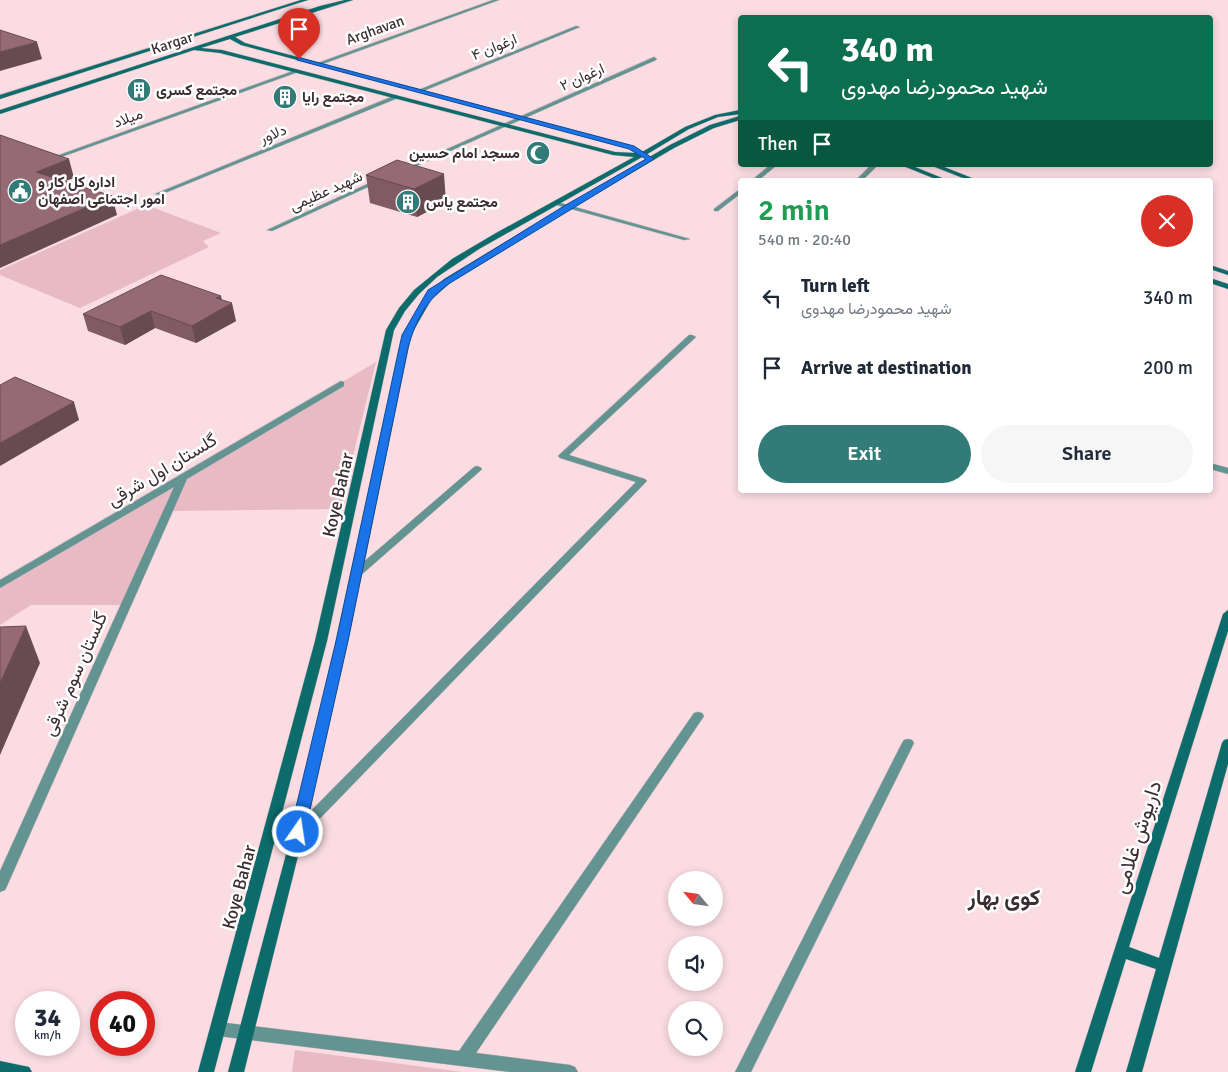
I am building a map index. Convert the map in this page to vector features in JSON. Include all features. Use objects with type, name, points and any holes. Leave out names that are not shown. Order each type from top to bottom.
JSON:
[{"type":"street","name":"Kargar","points":[[0,97],[306,0]]},
{"type":"street","name":"Kargar","points":[[0,112],[322,7],[351,0]]},
{"type":"street","name":"Arghavan","points":[[318,64],[497,0]]},
{"type":"street","name":"ارغوان ۴","points":[[419,91],[578,27]]},
{"type":"street","points":[[231,37],[243,44],[631,147],[640,155]]},
{"type":"street","points":[[196,49],[220,51],[502,126],[615,154],[640,155],[651,159]]},
{"type":"street","name":"ارغوان ۲","points":[[502,126],[654,59]]},
{"type":"street","points":[[298,71],[318,64]]},
{"type":"street","name":"میلاد","points":[[51,159],[298,71]]},
{"type":"street","name":"دلاور","points":[[158,194],[396,98]]},
{"type":"street","name":"Koye Bahar","points":[[206,1072],[321,641],[390,330],[397,314],[407,300],[434,276],[478,247],[700,122],[716,116],[738,112]]},
{"type":"street","name":"Koye Bahar","points":[[236,1072],[244,1032],[298,832],[407,335],[414,320],[431,292],[567,207],[701,132],[720,123],[738,118]]},
{"type":"street","points":[[395,174],[502,126]]},
{"type":"street","points":[[757,178],[771,167]]},
{"type":"street","points":[[860,178],[873,167]]},
{"type":"street","points":[[909,167],[939,178]]},
{"type":"street","points":[[938,167],[969,178]]},
{"type":"street","name":"شهید عظیمی","points":[[270,230],[386,178]]},
{"type":"street","points":[[716,210],[738,193]]},
{"type":"street","points":[[555,204],[686,240]]},
{"type":"street","points":[[1213,267],[1228,273]]},
{"type":"street","points":[[1213,281],[1228,288]]},
{"type":"street","points":[[270,832],[298,832],[642,481],[563,456],[692,336]]},
{"type":"street","name":"گلستان اول شرقی","points":[[0,585],[340,384]]},
{"type":"street","points":[[1213,467],[1228,471]]},
{"type":"street","points":[[356,574],[476,469]]},
{"type":"street","name":"گلستان سوم شرقی","points":[[0,886],[183,477]]},
{"type":"street","name":"داریوش غلامی","points":[[1084,1072],[1228,614]]},
{"type":"street","points":[[463,1059],[698,716]]},
{"type":"street","points":[[743,1072],[908,743]]},
{"type":"street","points":[[1134,1072],[1228,743]]},
{"type":"street","points":[[1122,950],[1164,966]]},
{"type":"street","points":[[218,1029],[570,1072]]},
{"type":"street","points":[[0,1068],[24,1072]]},
{"type":"shaded area","points":[[146,205],[221,233],[203,241],[209,247],[80,308],[0,275],[0,270]]},
{"type":"shaded area","points":[[376,362],[340,509],[168,511],[126,605],[31,605],[0,625],[0,585]]},
{"type":"shaded area","points":[[295,1050],[463,1072],[292,1072]]},
{"type":"building","points":[[0,30],[37,42],[0,52]]},
{"type":"building","points":[[0,135],[69,159],[36,172],[112,196],[0,245]]},
{"type":"building","points":[[397,160],[444,174],[414,189],[366,175]]},
{"type":"building","points":[[161,275],[221,296],[216,298],[232,303],[192,326],[151,311],[120,327],[83,314]]},
{"type":"building","points":[[15,377],[74,402],[0,443],[0,385]]},
{"type":"building","points":[[26,626],[0,683],[0,627]]},
{"type":"place","name":"مجتمع کسری","points":[[139,90]]},
{"type":"place","name":"مجتمع رایا","points":[[285,97]]},
{"type":"place","name":"مسجد امام حسین","points":[[538,153]]},
{"type":"place","name":"اداره کل کار و امور اجتماعی اصفهان","points":[[20,191]]},
{"type":"place","name":"مجتمع یاس","points":[[408,202]]},
{"type":"district","name":"کوی بهار","points":[[1004,897]]},
{"type":"route","points":[[298,832],[342,641],[407,335],[414,320],[431,292],[447,281],[567,207],[651,159],[640,155],[631,147],[299,59]]}]
